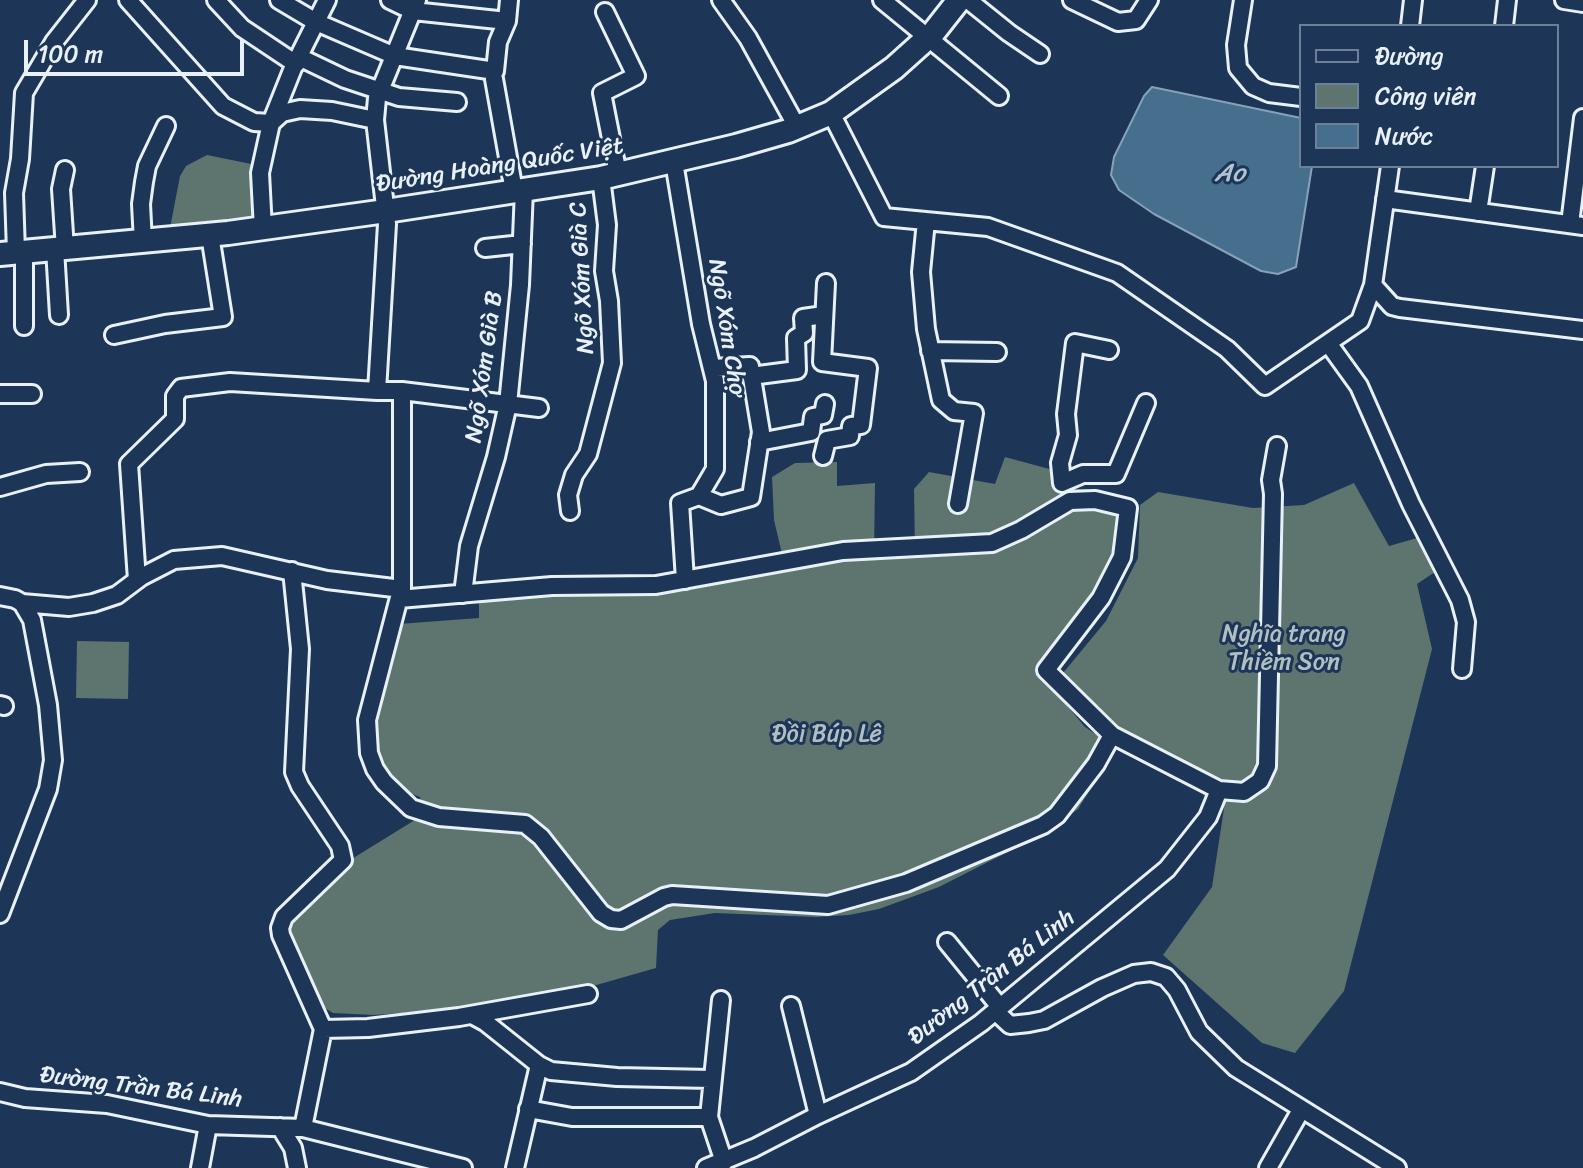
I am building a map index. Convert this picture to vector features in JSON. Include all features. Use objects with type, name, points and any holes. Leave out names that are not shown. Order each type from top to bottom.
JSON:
[{"type":"main road","name":"Đường Hoàng Quốc Việt","points":[[13,253],[263,229],[519,191],[674,162],[797,127],[831,113],[894,68],[928,38],[959,0]]},
{"type":"street","points":[[24,326],[13,253],[14,193],[20,159],[24,93],[54,42],[87,0]]},
{"type":"street","points":[[128,0],[223,106],[254,122],[271,123],[282,113],[300,109],[332,111],[375,120]]},
{"type":"street","points":[[279,0],[316,22],[395,56],[495,71],[498,42],[507,21],[509,0]]},
{"type":"street","points":[[263,229],[260,173],[271,123],[327,0]]},
{"type":"street","points":[[390,0],[507,21]]},
{"type":"street","points":[[721,0],[748,38],[797,127]]},
{"type":"street","points":[[882,0],[999,96]]},
{"type":"street","points":[[968,0],[1040,54]]},
{"type":"street","points":[[1072,0],[1118,22],[1136,20],[1149,0]]},
{"type":"street","points":[[1243,0],[1236,45],[1238,68],[1253,86],[1269,93],[1299,97]]},
{"type":"street","points":[[1410,24],[1413,0]]},
{"type":"street","points":[[1504,24],[1507,0]]},
{"type":"street","points":[[1564,0],[1583,3]]},
{"type":"street","points":[[224,3],[242,28],[297,61],[399,97],[457,102]]},
{"type":"street","points":[[377,391],[386,211],[375,120],[380,90],[415,5]]},
{"type":"street","name":"Ngõ Xóm Già C","points":[[570,511],[568,495],[574,475],[588,454],[612,363],[604,271],[610,176],[602,93],[636,76],[605,12]]},
{"type":"street","name":"Ngõ Xóm Già B","points":[[463,594],[469,546],[496,457],[508,404],[522,244],[519,191],[494,79]]},
{"type":"street","points":[[831,113],[884,217],[988,227],[1117,273],[1227,349],[1265,386],[1360,321],[1373,285],[1390,168]]},
{"type":"street","points":[[1385,199],[1576,225],[1583,118]]},
{"type":"street","points":[[143,242],[141,204],[147,166],[166,126]]},
{"type":"street","name":"Ngõ Xóm Chợ","points":[[674,162],[701,324],[715,381],[715,469],[699,496],[680,503],[685,580]]},
{"type":"street","points":[[1478,212],[1485,168]]},
{"type":"street","points":[[59,315],[61,189],[65,170]]},
{"type":"street","points":[[926,221],[921,272],[930,351],[941,400],[954,411],[974,413],[958,504]]},
{"type":"street","points":[[114,335],[165,324],[223,317],[210,235]]},
{"type":"street","points":[[485,248],[522,244]]},
{"type":"street","points":[[823,456],[827,440],[850,436],[851,426],[861,425],[868,368],[822,362],[826,283]]},
{"type":"street","points":[[1373,285],[1392,306],[1400,308],[1583,330]]},
{"type":"street","points":[[751,376],[797,370],[794,351],[796,338],[804,333],[803,318],[824,315]]},
{"type":"street","points":[[1109,350],[1075,343],[1066,414],[1068,435],[1060,463],[1062,483],[1083,474],[1116,474],[1146,403]]},
{"type":"street","points":[[1328,343],[1359,386],[1411,504],[1460,600],[1466,622],[1462,669]]},
{"type":"street","points":[[930,351],[997,352]]},
{"type":"street","points":[[699,496],[721,505],[751,497],[761,432],[750,366],[712,368]]},
{"type":"street","points":[[137,580],[129,464],[175,419],[175,396],[181,388],[230,382],[402,391],[539,408]]},
{"type":"street","points":[[402,391],[400,594],[367,720],[369,753],[384,782],[411,808],[439,817],[525,824],[541,837],[601,913],[611,919],[621,920],[672,895],[828,905],[906,883],[1057,815],[1096,764],[1112,735]]},
{"type":"street","points":[[0,394],[32,394]]},
{"type":"street","points":[[759,442],[811,432],[813,417],[823,415],[825,404]]},
{"type":"street","points":[[0,596],[22,603],[69,607],[93,603],[117,595],[174,560],[222,556],[400,594],[463,594],[552,586],[656,585],[843,551],[992,543],[1070,501],[1083,499],[1128,508],[1122,557],[1101,598],[1046,670],[1112,735],[1219,790],[1244,792],[1260,781],[1267,766],[1271,480],[1277,446]]},
{"type":"street","points":[[0,487],[46,474],[80,472]]},
{"type":"street","points":[[292,571],[300,649],[294,772],[340,846],[343,860],[284,917],[280,928],[323,1029],[303,1128]]},
{"type":"street","points":[[0,914],[48,789],[53,760],[48,705],[35,635],[29,613],[22,603]]},
{"type":"street","name":"Đường Trần Bá Linh","points":[[706,1168],[911,1072],[998,1009],[1167,869],[1208,817],[1219,790]]},
{"type":"street","points":[[947,942],[1010,1025],[1044,1020],[1134,974],[1151,972],[1166,977],[1177,990],[1199,1032],[1220,1055],[1301,1110],[1397,1168]]},
{"type":"street","points":[[323,1029],[368,1028],[472,1015],[588,994]]},
{"type":"street","points":[[721,1000],[709,1117],[724,1162]]},
{"type":"street","points":[[791,1006],[818,1115]]},
{"type":"street","points":[[472,1015],[551,1071],[711,1079]]},
{"type":"street","points":[[515,1168],[539,1065]]},
{"type":"street","name":"Đường Trần Bá Linh","points":[[0,1092],[25,1098],[107,1104],[208,1125],[303,1128],[463,1168]]},
{"type":"street","points":[[528,1109],[572,1117],[709,1117]]},
{"type":"street","points":[[1268,1168],[1301,1110]]},
{"type":"street","points":[[200,1168],[208,1125]]},
{"type":"street","points":[[280,1127],[293,1148],[297,1168]]},
{"type":"green space","points":[[207,155],[256,165],[257,220],[170,228],[180,176],[186,166]]},
{"type":"green space","name":"Đồi Búp Lê","points":[[1005,457],[1053,470],[1062,489],[1088,489],[1136,502],[1127,559],[1094,623],[1048,683],[1085,727],[1116,748],[1078,809],[1044,834],[939,887],[879,909],[816,917],[715,913],[670,920],[658,930],[656,968],[586,988],[462,1009],[374,1015],[333,1013],[320,1005],[290,931],[292,919],[355,857],[423,815],[420,797],[389,785],[360,724],[385,625],[479,618],[479,591],[653,586],[783,558],[774,520],[772,477],[795,463],[837,462],[837,486],[875,483],[874,555],[915,554],[914,489],[929,472],[995,484]]},
{"type":"green space","name":"Nghĩa trang Thiềm Sơn","points":[[1354,483],[1389,546],[1424,536],[1441,568],[1417,584],[1432,649],[1344,991],[1295,1053],[1262,1043],[1163,955],[1212,887],[1228,782],[1129,740],[1063,673],[1106,621],[1138,558],[1140,505],[1158,492],[1253,508],[1304,505]]},
{"type":"green space","points":[[77,641],[129,642],[128,699],[76,698]]},
{"type":"water","name":"Ao","points":[[1152,87],[1299,118],[1299,168],[1312,168],[1296,267],[1278,274],[1261,271],[1154,214],[1119,190],[1111,175],[1114,157],[1144,96]]}]
